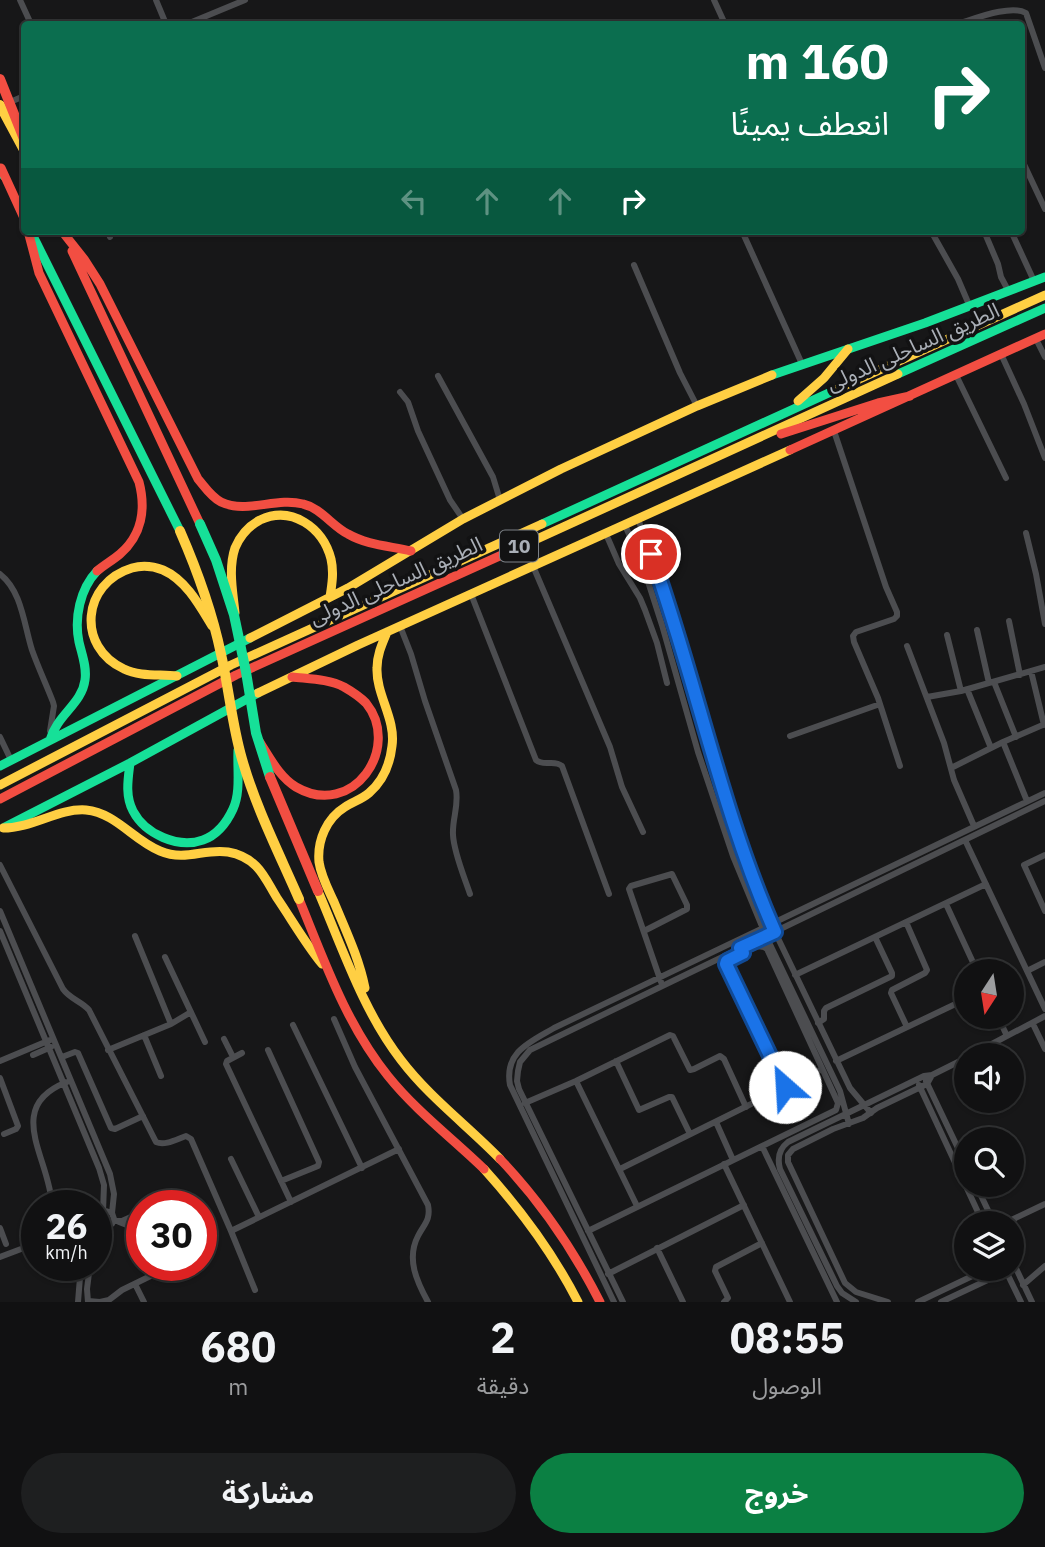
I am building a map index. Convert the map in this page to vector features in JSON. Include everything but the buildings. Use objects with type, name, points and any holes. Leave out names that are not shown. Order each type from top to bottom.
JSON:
[{"type":"main road","points":[[0,79],[21,132]]},
{"type":"main road","points":[[0,106],[21,144]]},
{"type":"main road","points":[[1,171],[21,212]]},
{"type":"main road","points":[[31,235],[33,254],[43,282],[139,482],[144,503],[141,523],[131,542],[121,553],[95,571],[86,587],[78,621],[85,666],[84,684],[77,701],[59,718],[50,740]]},
{"type":"main road","points":[[32,235],[134,436],[199,576],[216,635],[238,743],[253,790],[356,1030],[384,1072],[413,1104],[469,1155],[527,1220],[550,1253],[578,1302]]},
{"type":"main road","points":[[65,235],[219,570],[237,630],[258,739],[276,792],[366,1005],[382,1034],[408,1070],[499,1157],[543,1208],[577,1259],[600,1302]]},
{"type":"main road","points":[[66,235],[100,284],[198,479],[210,493],[234,506],[301,503],[319,511],[341,530],[354,537],[411,551]]},
{"type":"main road","points":[[0,766],[330,597],[463,519],[561,468],[774,373],[970,307],[1040,279]]},
{"type":"main road","name":"الطريق الساحلى الدولى","points":[[0,785],[231,665],[1045,295]]},
{"type":"main road","name":"الطريق الساحلى الدولى","points":[[0,799],[236,675],[1045,308]]},
{"type":"main road","points":[[1,829],[253,696],[387,632],[1040,337]]},
{"type":"main road","points":[[789,410],[824,378],[848,349]]},
{"type":"main road","points":[[747,443],[878,403],[910,396]]},
{"type":"main road","points":[[237,630],[233,557],[239,540],[251,526],[267,517],[285,515],[303,520],[323,539],[332,560],[334,575],[330,597]]},
{"type":"main road","points":[[177,676],[134,672],[116,666],[101,652],[91,628],[91,609],[103,585],[126,569],[153,567],[166,572],[191,595],[216,635]]},
{"type":"main road","points":[[366,1005],[359,965],[323,876],[319,850],[323,833],[332,818],[373,789],[391,760],[392,726],[378,688],[376,673],[378,652],[387,632]]},
{"type":"main road","points":[[258,739],[288,780],[306,792],[338,794],[357,785],[373,765],[378,748],[377,729],[371,712],[360,697],[335,684],[292,677]]},
{"type":"main road","points":[[130,763],[127,789],[135,815],[145,827],[161,838],[192,842],[209,836],[224,825],[231,814],[237,795],[238,743]]},
{"type":"main road","points":[[1,829],[20,828],[59,813],[85,810],[113,819],[144,844],[165,853],[186,856],[219,851],[243,856],[260,870],[299,933],[330,973]]},
{"type":"street","points":[[20,0],[30,21]]},
{"type":"street","points":[[156,0],[165,21]]},
{"type":"street","points":[[194,21],[245,0]]},
{"type":"street","points":[[714,0],[724,21]]},
{"type":"street","points":[[968,21],[1009,10],[1022,10],[1026,13],[1045,68]]},
{"type":"street","points":[[0,106],[21,97]]},
{"type":"street","points":[[1025,166],[1045,209]]},
{"type":"street","points":[[744,235],[802,364]]},
{"type":"street","points":[[933,235],[970,307]]},
{"type":"street","points":[[986,235],[1009,292]]},
{"type":"street","points":[[1013,235],[1040,279]]},
{"type":"street","points":[[634,265],[697,406]]},
{"type":"street","points":[[1040,337],[1045,357]]},
{"type":"street","points":[[1001,354],[1045,458]]},
{"type":"street","points":[[956,374],[1006,478]]},
{"type":"street","points":[[438,376],[488,467],[500,500]]},
{"type":"street","points":[[400,392],[408,402],[418,431],[450,500],[463,519]]},
{"type":"street","points":[[834,431],[883,579],[897,612],[894,619],[856,632],[853,636],[880,704],[900,766]]},
{"type":"street","points":[[638,519],[655,565],[744,853],[775,932],[836,1061],[850,1088],[871,1113]]},
{"type":"street","points":[[625,525],[643,569],[698,752],[733,856],[773,957],[838,1103],[838,1108],[831,1114],[796,1134],[783,1145],[775,1164],[836,1302]]},
{"type":"street","points":[[1026,533],[1045,624]]},
{"type":"street","points":[[606,534],[619,564],[640,598],[657,643],[667,683]]},
{"type":"street","points":[[633,541],[645,537]]},
{"type":"street","points":[[643,569],[655,565]]},
{"type":"street","points":[[533,566],[606,740],[622,787],[643,832]]},
{"type":"street","points":[[0,573],[10,584],[26,622],[32,650],[53,702],[50,740]]},
{"type":"street","points":[[471,594],[536,760],[543,764],[555,762],[562,766],[609,894]]},
{"type":"street","points":[[1009,621],[1020,675]]},
{"type":"street","points":[[400,626],[456,790],[453,840],[470,894]]},
{"type":"street","points":[[977,630],[991,682],[1016,737]]},
{"type":"street","points":[[947,635],[964,690],[991,748]]},
{"type":"street","points":[[907,646],[951,768],[970,828],[968,838],[986,884],[1045,1009]]},
{"type":"street","points":[[927,697],[964,690],[1045,667]]},
{"type":"street","points":[[951,768],[1044,725],[1031,671]]},
{"type":"street","points":[[790,736],[880,704]]},
{"type":"street","points":[[0,737],[11,760]]},
{"type":"street","points":[[1003,742],[1027,801]]},
{"type":"street","points":[[614,1302],[522,1105],[517,1081],[520,1062],[530,1050],[763,928],[1045,793]]},
{"type":"street","points":[[785,1087],[726,967],[727,961],[766,936],[1045,801]]},
{"type":"street","points":[[733,856],[744,853]]},
{"type":"street","points":[[1045,855],[1024,865],[1045,911]]},
{"type":"street","points":[[0,865],[63,989],[89,1010],[158,1143],[167,1143],[186,1136],[191,1139],[255,1290]]},
{"type":"street","points":[[644,931],[687,909],[673,875],[629,887],[661,982]]},
{"type":"street","points":[[795,975],[986,884]]},
{"type":"street","points":[[946,904],[971,959]]},
{"type":"street","points":[[0,911],[103,1166],[110,1174],[114,1194],[112,1213],[115,1221]]},
{"type":"street","points":[[906,922],[927,968],[925,973],[891,991],[907,1027]]},
{"type":"street","points":[[0,931],[52,1043],[62,1057],[68,1082]]},
{"type":"street","points":[[135,936],[171,1024]]},
{"type":"street","points":[[818,1023],[824,1019],[826,1008],[891,976],[875,937]]},
{"type":"street","points":[[623,1302],[510,1085],[510,1065],[523,1046],[554,1028],[661,982],[761,946],[773,957],[839,1091],[849,1124]]},
{"type":"street","points":[[165,957],[205,1042]]},
{"type":"street","points":[[1027,971],[1045,962]]},
{"type":"street","points":[[836,1061],[954,1005]]},
{"type":"street","points":[[108,1050],[171,1024],[191,1012]]},
{"type":"street","points":[[994,1043],[1045,1016]]},
{"type":"street","points":[[334,1019],[355,1067],[429,1210],[427,1223],[415,1244],[413,1263],[418,1282],[428,1302]]},
{"type":"street","points":[[1032,1024],[1045,1049]]},
{"type":"street","points":[[293,1025],[362,1168]]},
{"type":"street","points":[[554,1028],[558,1036]]},
{"type":"street","points":[[1004,1029],[1007,1036]]},
{"type":"street","points":[[144,1035],[161,1076]]},
{"type":"street","points":[[522,1105],[672,1035],[690,1070],[719,1056],[724,1059],[746,1107]]},
{"type":"street","points":[[224,1039],[233,1057]]},
{"type":"street","points":[[33,1055],[52,1043]]},
{"type":"street","points":[[0,1060],[52,1043]]},
{"type":"street","points":[[268,1050],[319,1163],[318,1166],[281,1181]]},
{"type":"street","points":[[62,1057],[78,1052],[111,1128],[115,1129],[143,1116]]},
{"type":"street","points":[[242,1053],[226,1064],[291,1202]]},
{"type":"street","points":[[616,1061],[639,1110],[673,1097],[690,1134]]},
{"type":"street","points":[[588,1231],[762,1146],[845,1114],[954,1064]]},
{"type":"street","points":[[620,1169],[822,1069]]},
{"type":"street","points":[[888,1302],[848,1287],[834,1264],[800,1192],[788,1162],[790,1151],[871,1113],[923,1085],[932,1075]]},
{"type":"street","points":[[924,1076],[923,1085],[979,1211]]},
{"type":"street","points":[[0,1078],[18,1126],[4,1134]]},
{"type":"street","points":[[916,1080],[923,1085],[954,1143]]},
{"type":"street","points":[[576,1081],[637,1206]]},
{"type":"street","points":[[50,1190],[34,1140],[33,1121],[35,1111],[45,1094],[53,1087],[68,1082]]},
{"type":"street","points":[[716,1122],[733,1160]]},
{"type":"street","points":[[762,1146],[793,1195],[842,1293],[843,1302]]},
{"type":"street","points":[[231,1231],[399,1149]]},
{"type":"street","points":[[231,1160],[259,1217]]},
{"type":"street","points":[[724,1164],[787,1301]]},
{"type":"street","points":[[103,1166],[104,1190]]},
{"type":"street","points":[[793,1195],[800,1192]]},
{"type":"street","points":[[1024,1214],[1045,1204]]},
{"type":"street","points":[[603,1279],[609,1273],[744,1205]]},
{"type":"street","points":[[112,1223],[126,1217]]},
{"type":"street","points":[[115,1221],[126,1225]]},
{"type":"street","points":[[0,1228],[6,1244]]},
{"type":"street","points":[[724,1302],[727,1298],[715,1271],[716,1267],[762,1243]]},
{"type":"street","points":[[657,1248],[683,1302]]},
{"type":"street","points":[[0,1257],[21,1249]]},
{"type":"street","points":[[1023,1285],[1045,1266]]},
{"type":"street","points":[[78,1302],[80,1281]]},
{"type":"street","points":[[88,1299],[89,1281]]},
{"type":"street","points":[[79,1292],[88,1299],[105,1302],[141,1281]]},
{"type":"street","points":[[918,1302],[962,1281]]},
{"type":"street","points":[[941,1302],[982,1281]]},
{"type":"street","points":[[1014,1281],[1021,1302]]},
{"type":"street","points":[[1020,1281],[1032,1302]]},
{"type":"street","points":[[135,1284],[144,1302]]},
{"type":"street","points":[[842,1293],[848,1287]]},
{"type":"street","points":[[842,1293],[856,1302]]},
{"type":"traffic: fast","points":[[0,171],[4,176]]},
{"type":"traffic: fast","points":[[32,235],[180,531]]},
{"type":"traffic: fast","points":[[772,375],[925,323],[1045,277]]},
{"type":"traffic: fast","points":[[898,374],[1045,308]]},
{"type":"traffic: fast","points":[[542,524],[833,391]]},
{"type":"traffic: fast","points":[[200,524],[216,560],[234,615],[256,733],[270,777]]},
{"type":"traffic: fast","points":[[50,740],[58,723],[83,688],[85,670],[78,633],[78,614],[86,586],[97,571]]},
{"type":"traffic: fast","points":[[0,766],[250,638]]},
{"type":"traffic: fast","points":[[5,827],[258,693]]},
{"type":"traffic: fast","points":[[130,763],[129,799],[138,819],[163,838],[193,842],[208,838],[217,831],[233,809],[238,788],[238,750]]},
{"type":"traffic: slow","points":[[0,105],[21,144]]},
{"type":"traffic: slow","points":[[833,391],[1045,295]]},
{"type":"traffic: slow","points":[[798,401],[824,378],[848,349]]},
{"type":"traffic: slow","points":[[526,544],[898,374]]},
{"type":"traffic: slow","points":[[250,638],[348,588],[463,519],[561,469],[697,406],[772,375]]},
{"type":"traffic: slow","points":[[258,693],[358,645],[790,450]]},
{"type":"traffic: slow","points":[[235,613],[231,572],[235,548],[252,525],[272,516],[283,515],[304,522],[321,538],[332,564],[330,597]]},
{"type":"traffic: slow","points":[[0,785],[231,665],[542,524]]},
{"type":"traffic: slow","points":[[180,531],[213,622],[242,759],[268,830],[299,899]]},
{"type":"traffic: slow","points":[[177,676],[150,675],[124,669],[109,659],[98,646],[92,631],[91,616],[103,587],[115,576],[132,568],[144,566],[159,569],[179,580],[212,626]]},
{"type":"traffic: slow","points":[[365,988],[352,945],[323,877],[319,854],[328,823],[345,807],[374,788],[382,778],[390,759],[391,726],[379,688],[377,668],[387,632]]},
{"type":"traffic: slow","points":[[3,828],[25,825],[65,812],[86,810],[106,816],[150,846],[169,854],[219,851],[240,855],[262,873],[322,964]]},
{"type":"traffic: slow","points":[[318,891],[364,1000],[388,1041],[424,1086],[500,1159]]},
{"type":"traffic: slow","points":[[484,1169],[536,1232],[578,1302]]},
{"type":"traffic: jam","points":[[0,79],[21,132]]},
{"type":"traffic: jam","points":[[1,168],[21,211]]},
{"type":"traffic: jam","points":[[29,235],[39,273],[139,482],[142,512],[138,530],[127,547],[97,571]]},
{"type":"traffic: jam","points":[[65,235],[100,284],[198,479],[208,492],[221,502],[231,505],[251,506],[282,502],[303,504],[315,509],[355,538],[411,551]]},
{"type":"traffic: jam","points":[[72,251],[200,524]]},
{"type":"traffic: jam","points":[[790,450],[1045,334]]},
{"type":"traffic: jam","points":[[781,434],[878,403],[910,396]]},
{"type":"traffic: jam","points":[[0,799],[236,675],[526,544]]},
{"type":"traffic: jam","points":[[259,741],[284,778],[296,787],[317,795],[336,794],[353,787],[366,774],[375,758],[378,739],[376,721],[366,703],[338,684],[292,677]]},
{"type":"traffic: jam","points":[[270,777],[318,891]]},
{"type":"traffic: jam","points":[[299,899],[337,991],[373,1056],[410,1101],[484,1169]]},
{"type":"traffic: jam","points":[[500,1159],[555,1227],[600,1302]]},
{"type":"route","points":[[651,554],[744,853],[775,932],[740,948],[743,953],[726,964],[785,1087]]}]
